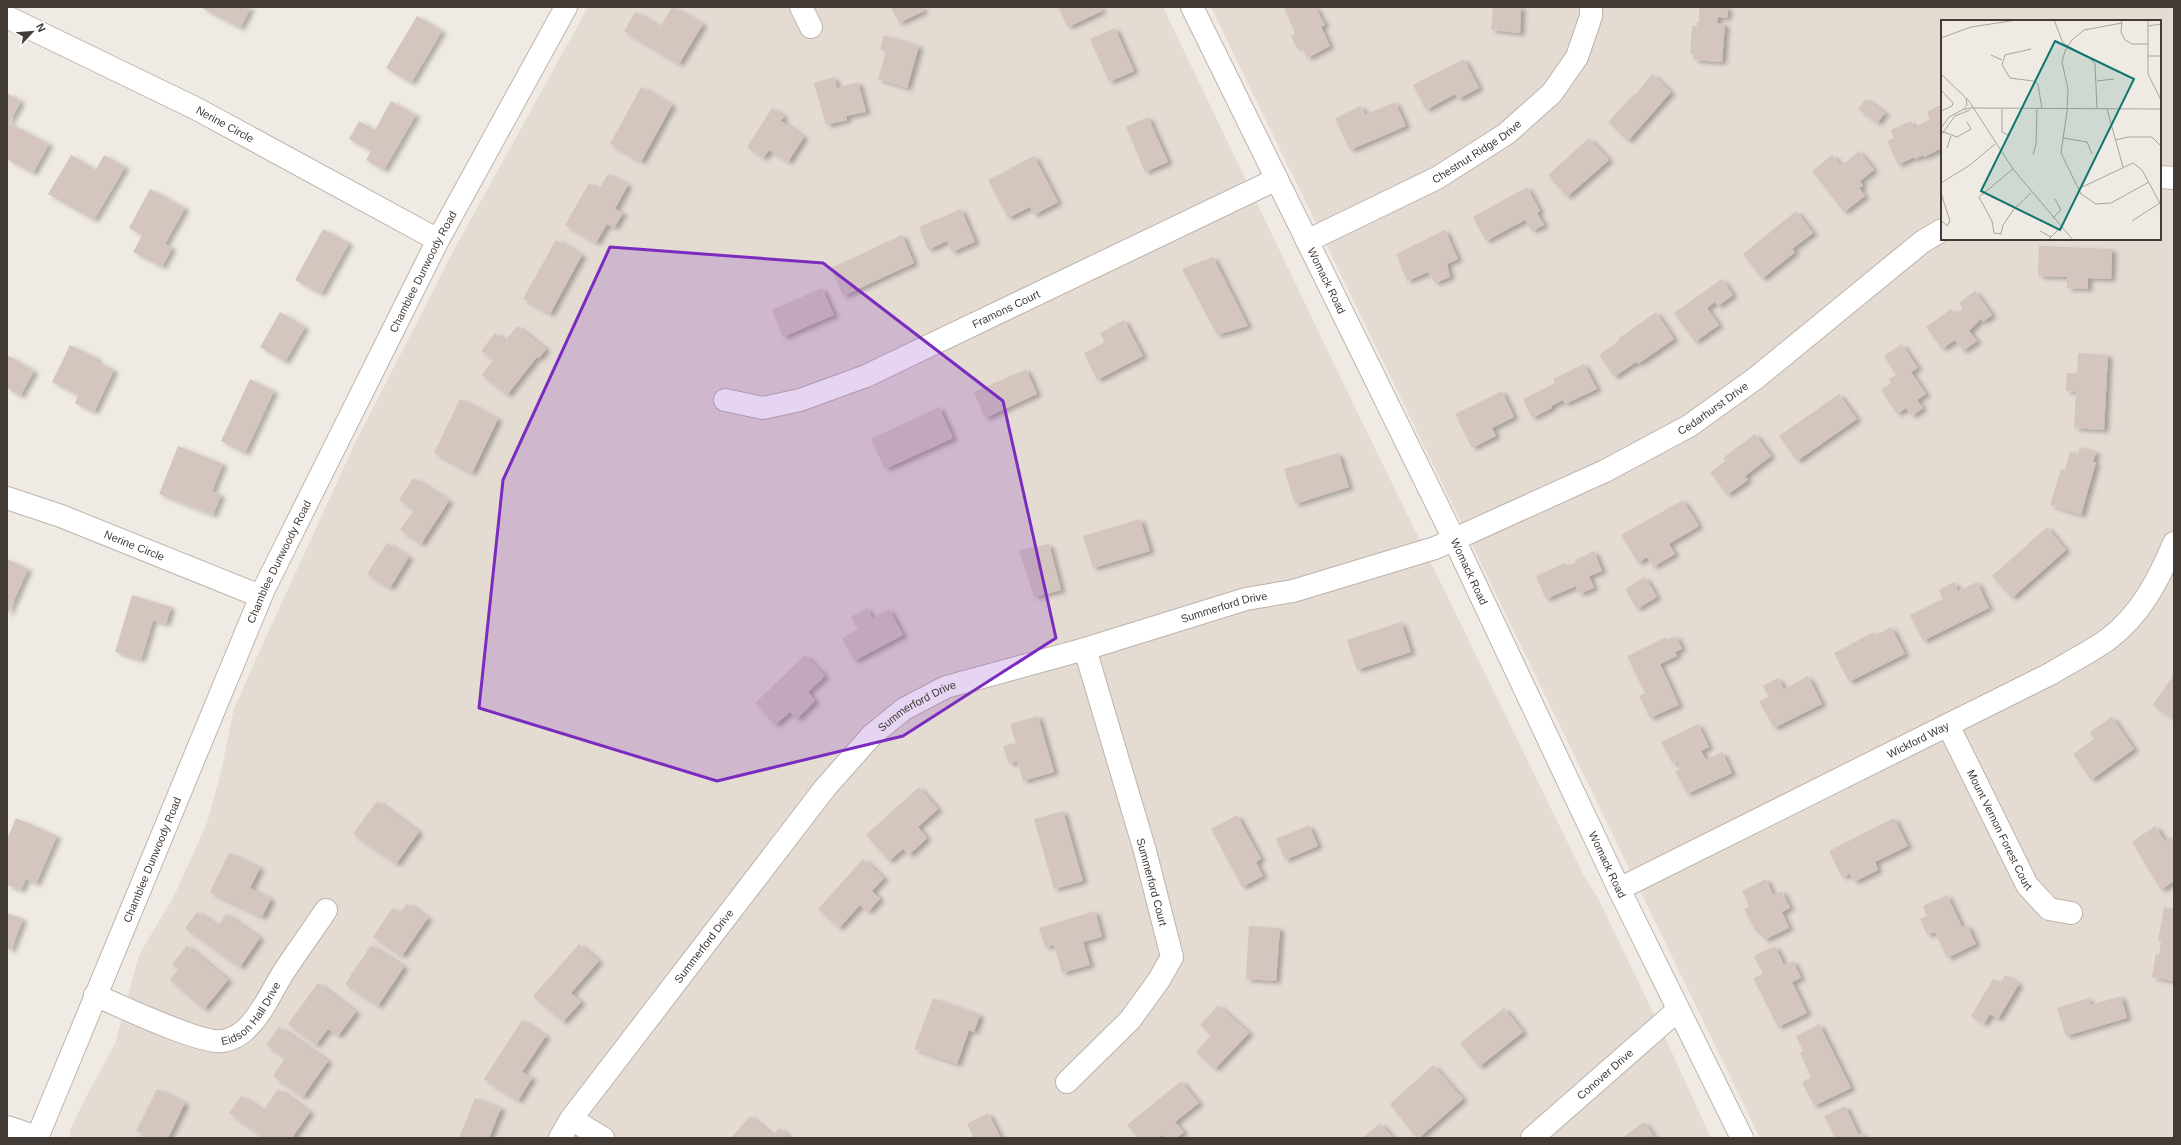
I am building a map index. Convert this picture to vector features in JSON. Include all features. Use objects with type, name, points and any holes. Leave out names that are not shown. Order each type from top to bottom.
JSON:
[{"type":"street","name":"Chamblee Dunwoody Road","points":[[37,1137],[260,596],[438,240],[566,7]]},
{"type":"street","points":[[801,7],[811,27]]},
{"type":"street","name":"Womack Road","points":[[1192,7],[1454,539],[1619,889],[1742,1138]]},
{"type":"street","name":"Chestnut Ridge Drive","points":[[1307,241],[1437,178],[1506,134],[1552,93],[1577,58],[1591,16],[1591,7]]},
{"type":"street","name":"Nerine Circle","points":[[7,17],[197,109],[438,240]]},
{"type":"street","points":[[2161,177],[2174,178]]},
{"type":"street","name":"Framons Court","points":[[725,400],[763,408],[800,400],[866,376],[1276,178]]},
{"type":"street","name":"Cedarhurst Drive","points":[[1454,539],[1605,471],[1689,426],[1756,378],[1922,242],[1941,231]]},
{"type":"street","name":"Nerine Circle","points":[[7,498],[61,516],[260,596]]},
{"type":"street","name":"Summerford Drive","points":[[560,1138],[571,1119],[825,788],[872,735],[904,709],[946,687],[1085,649],[1246,599],[1293,590],[1345,576],[1435,548],[1454,539]]},
{"type":"street","name":"Wickford Way","points":[[1619,889],[2052,672],[2108,639],[2142,605],[2160,575],[2174,543]]},
{"type":"street","name":"Summerford Court","points":[[1067,1082],[1130,1020],[1159,980],[1172,957],[1145,851],[1085,649]]},
{"type":"street","name":"Mount Vernon Forest Court","points":[[1948,725],[2027,885],[2049,909],[2071,913]]},
{"type":"street","name":"Eidson Hall Drive","points":[[95,995],[144,1016],[206,1039],[215,1041],[230,1040],[244,1032],[255,1019],[286,969],[326,910]]},
{"type":"street","name":"Conover Drive","points":[[1532,1138],[1678,1010]]},
{"type":"street","points":[[571,1119],[603,1138]]},
{"type":"street","points":[[7,1127],[37,1137]]},
{"type":"highlighted area","points":[[610,247],[823,263],[1003,401],[1056,638],[903,736],[717,781],[479,708],[503,480]]},
{"type":"shaded area","points":[[588,7],[1163,7],[1346,389],[1584,876],[1598,898],[1663,1033],[1711,1138],[69,1138],[71,1128],[88,1093],[115,1044],[139,955],[174,896],[207,823],[221,772],[234,709],[261,648],[356,441],[455,248]]},
{"type":"shaded area","points":[[1211,7],[2174,7],[2174,1138],[1760,1138]]},
{"type":"building","points":[[200,7],[251,7],[240,28]]},
{"type":"building","points":[[672,7],[703,24],[679,64],[624,31],[635,12],[660,27]]},
{"type":"building","points":[[891,7],[922,7],[924,11],[899,23]]},
{"type":"building","points":[[1058,7],[1100,7],[1102,11],[1068,27]]},
{"type":"building","points":[[1284,7],[1315,7],[1325,25],[1321,27],[1330,46],[1307,58],[1301,46],[1297,48],[1291,36],[1295,33]]},
{"type":"building","points":[[1493,7],[1521,7],[1520,33],[1491,30]]},
{"type":"building","points":[[1699,7],[1728,7],[1727,18],[1718,17],[1717,23],[1725,24],[1722,62],[1694,60],[1694,55],[1690,54],[1692,26],[1697,26],[1697,22],[1699,22]]},
{"type":"building","points":[[417,16],[442,31],[411,83],[386,68]]},
{"type":"building","points":[[1115,28],[1134,71],[1109,82],[1090,39]]},
{"type":"building","points":[[884,35],[919,46],[907,88],[878,79],[886,51],[880,49]]},
{"type":"building","points":[[1464,59],[1479,88],[1458,99],[1455,94],[1426,110],[1413,85]]},
{"type":"building","points":[[1652,74],[1671,92],[1628,141],[1608,122],[1634,94],[1635,95]]},
{"type":"building","points":[[834,77],[837,88],[858,82],[866,112],[846,116],[847,120],[826,125],[814,83]]},
{"type":"building","points":[[641,87],[672,105],[641,162],[610,144]]},
{"type":"building","points":[[7,93],[21,101],[9,123],[49,144],[33,173],[7,159]]},
{"type":"building","points":[[1866,99],[1885,113],[1877,123],[1858,109]]},
{"type":"building","points":[[391,101],[416,115],[384,170],[366,160],[371,151],[349,139],[359,121],[375,130]]},
{"type":"building","points":[[1395,102],[1406,126],[1350,150],[1335,118],[1361,106],[1365,115]]},
{"type":"building","points":[[1941,105],[1941,148],[1924,157],[1923,155],[1915,159],[1914,157],[1898,165],[1887,141],[1894,138],[1891,130],[1911,121],[1914,128],[1930,119],[1927,112]]},
{"type":"building","points":[[772,108],[784,116],[781,121],[804,137],[788,162],[769,150],[763,158],[747,147]]},
{"type":"building","points":[[1148,117],[1168,162],[1145,172],[1126,127]]},
{"type":"building","points":[[1589,138],[1609,160],[1567,197],[1548,175]]},
{"type":"building","points":[[1859,151],[1874,170],[1860,181],[1863,186],[1859,188],[1865,196],[1844,212],[1812,171],[1832,155],[1841,166]]},
{"type":"building","points":[[71,155],[96,170],[104,155],[125,167],[94,220],[48,194]]},
{"type":"building","points":[[1034,156],[1058,202],[1034,215],[1030,207],[1008,218],[988,180]]},
{"type":"building","points":[[608,174],[628,185],[615,209],[623,213],[614,228],[607,224],[596,243],[565,225],[589,183],[599,189]]},
{"type":"building","points":[[1527,187],[1540,211],[1537,213],[1544,225],[1532,231],[1525,220],[1486,241],[1473,217]]},
{"type":"building","points":[[150,189],[185,208],[165,244],[172,248],[162,267],[133,252],[142,235],[129,228]]},
{"type":"building","points":[[961,209],[975,242],[952,252],[947,241],[928,250],[919,227]]},
{"type":"building","points":[[1796,211],[1813,233],[1792,249],[1795,252],[1762,279],[1743,254]]},
{"type":"building","points":[[323,229],[349,243],[321,294],[295,280]]},
{"type":"building","points":[[1445,230],[1458,259],[1447,264],[1450,277],[1435,283],[1428,272],[1407,281],[1396,254]]},
{"type":"building","points":[[902,235],[914,263],[843,296],[831,268]]},
{"type":"building","points":[[556,240],[582,255],[550,314],[523,299]]},
{"type":"building","points":[[2039,246],[2112,249],[2111,279],[2088,278],[2088,289],[2067,288],[2067,277],[2038,276]]},
{"type":"building","points":[[1213,257],[1248,326],[1217,335],[1182,269]]},
{"type":"building","points":[[1722,279],[1733,295],[1718,306],[1715,302],[1707,308],[1719,325],[1695,342],[1674,313]]},
{"type":"building","points":[[822,288],[834,315],[783,337],[772,310]]},
{"type":"building","points":[[1975,291],[1992,315],[1983,322],[1981,319],[1969,331],[1977,341],[1963,351],[1955,340],[1942,349],[1926,327],[1951,309],[1955,314],[1963,309],[1959,303]]},
{"type":"building","points":[[280,312],[305,327],[285,362],[260,347]]},
{"type":"building","points":[[1656,312],[1674,339],[1638,364],[1636,362],[1614,377],[1599,355],[1620,340],[1619,338]]},
{"type":"building","points":[[1124,320],[1143,356],[1097,380],[1084,353],[1105,342],[1100,333]]},
{"type":"building","points":[[517,326],[546,349],[539,358],[537,357],[507,395],[482,375],[493,360],[481,351],[495,333],[505,341]]},
{"type":"building","points":[[1902,344],[1918,368],[1911,372],[1926,394],[1917,400],[1923,408],[1912,416],[1906,408],[1897,414],[1881,390],[1891,383],[1889,379],[1896,375],[1884,356]]},
{"type":"building","points":[[70,345],[97,358],[96,361],[114,370],[94,412],[75,403],[78,395],[52,382]]},
{"type":"building","points":[[2078,353],[2108,355],[2104,430],[2074,428],[2076,392],[2066,391],[2067,373],[2077,373]]},
{"type":"building","points":[[7,355],[34,371],[20,396],[7,388]]},
{"type":"building","points":[[1584,364],[1597,389],[1565,404],[1563,400],[1551,406],[1552,408],[1532,418],[1523,399],[1555,383],[1553,379]]},
{"type":"building","points":[[1026,369],[1037,394],[985,418],[974,392]]},
{"type":"building","points":[[250,379],[274,391],[245,453],[221,441]]},
{"type":"building","points":[[1502,391],[1514,417],[1492,428],[1496,436],[1472,448],[1455,414]]},
{"type":"building","points":[[1839,394],[1857,419],[1797,461],[1779,436]]},
{"type":"building","points":[[460,399],[498,419],[472,473],[434,453]]},
{"type":"building","points":[[939,407],[953,438],[885,469],[871,439]]},
{"type":"building","points":[[1755,434],[1771,456],[1745,476],[1748,480],[1727,495],[1710,472],[1725,461],[1723,458]]},
{"type":"building","points":[[178,446],[223,464],[212,491],[221,495],[213,515],[159,494]]},
{"type":"building","points":[[2080,447],[2096,452],[2093,462],[2096,462],[2081,515],[2050,505],[2061,469],[2065,470],[2070,451],[2078,454]]},
{"type":"building","points":[[1338,453],[1349,487],[1295,504],[1284,469]]},
{"type":"building","points":[[413,478],[449,501],[421,544],[400,530],[414,510],[399,500]]},
{"type":"building","points":[[1683,500],[1699,526],[1669,544],[1675,554],[1653,567],[1647,557],[1638,563],[1621,535]]},
{"type":"building","points":[[1140,519],[1150,551],[1093,568],[1083,536]]},
{"type":"building","points":[[2047,527],[2066,550],[2012,598],[1992,576]]},
{"type":"building","points":[[387,543],[409,557],[390,588],[367,574]]},
{"type":"building","points":[[1049,544],[1061,590],[1034,597],[1019,550]]},
{"type":"building","points":[[1594,551],[1602,571],[1589,576],[1594,588],[1579,594],[1576,586],[1546,599],[1536,576],[1565,563],[1567,566],[1576,562],[1575,560]]},
{"type":"building","points":[[7,559],[28,569],[7,616]]},
{"type":"building","points":[[1645,577],[1657,597],[1637,609],[1625,589]]},
{"type":"building","points":[[1954,582],[1958,591],[1977,582],[1989,608],[1923,641],[1910,615],[1943,599],[1939,590]]},
{"type":"building","points":[[132,595],[171,607],[166,624],[153,620],[141,660],[115,652]]},
{"type":"building","points":[[867,608],[872,618],[889,609],[903,635],[854,661],[842,638],[858,629],[851,617]]},
{"type":"building","points":[[1401,622],[1411,652],[1357,670],[1347,640]]},
{"type":"building","points":[[1891,627],[1905,654],[1849,682],[1834,653],[1874,632],[1876,635]]},
{"type":"building","points":[[1676,636],[1682,649],[1675,652],[1677,656],[1660,664],[1679,705],[1650,718],[1639,696],[1645,693],[1627,656],[1666,637],[1667,640]]},
{"type":"building","points":[[805,655],[825,676],[808,692],[815,701],[797,719],[790,712],[775,725],[755,703]]},
{"type":"building","points":[[2174,674],[2174,719],[2153,705]]},
{"type":"building","points":[[1808,676],[1822,704],[1774,728],[1759,701],[1769,697],[1763,686],[1778,678],[1784,689]]},
{"type":"building","points":[[1038,716],[1054,772],[1023,781],[1017,761],[1009,764],[1003,746],[1016,743],[1010,724]]},
{"type":"building","points":[[2112,717],[2134,749],[2091,780],[2073,754],[2094,739],[2090,734],[2091,731]]},
{"type":"building","points":[[1698,724],[1709,747],[1701,751],[1706,760],[1722,752],[1732,773],[1687,794],[1675,771],[1681,768],[1678,762],[1673,764],[1661,742]]},
{"type":"building","points":[[919,787],[938,809],[918,827],[927,838],[909,855],[903,849],[889,861],[866,835]]},
{"type":"building","points":[[377,801],[419,832],[396,864],[353,834]]},
{"type":"building","points":[[1063,811],[1083,881],[1054,889],[1034,819]]},
{"type":"building","points":[[1237,815],[1261,859],[1256,862],[1263,876],[1242,887],[1211,829]]},
{"type":"building","points":[[16,818],[57,836],[36,884],[26,879],[21,890],[7,885],[7,839]]},
{"type":"building","points":[[1894,818],[1908,846],[1875,862],[1878,870],[1854,882],[1850,874],[1842,877],[1829,851]]},
{"type":"building","points":[[1309,825],[1318,846],[1285,860],[1276,839]]},
{"type":"building","points":[[2155,826],[2165,841],[2171,837],[2174,841],[2174,881],[2161,890],[2132,842]]},
{"type":"building","points":[[229,853],[260,868],[250,888],[271,899],[262,917],[210,892]]},
{"type":"building","points":[[863,859],[884,878],[872,891],[880,899],[868,912],[860,905],[839,928],[818,909]]},
{"type":"building","points":[[1766,879],[1773,895],[1782,891],[1790,908],[1782,912],[1789,928],[1764,940],[1760,930],[1756,932],[1744,909],[1749,906],[1742,891]]},
{"type":"building","points":[[1947,895],[1962,927],[1967,925],[1976,944],[1947,958],[1935,932],[1927,935],[1920,919],[1927,916],[1923,906]]},
{"type":"building","points":[[407,903],[428,918],[402,956],[373,937],[392,908],[400,913]]},
{"type":"building","points":[[2164,907],[2174,909],[2173,981],[2152,977],[2156,954],[2159,955],[2161,941],[2158,941]]},
{"type":"building","points":[[1095,911],[1102,937],[1083,942],[1090,965],[1062,973],[1054,945],[1045,947],[1039,928]]},
{"type":"building","points":[[197,912],[218,926],[226,914],[260,938],[240,967],[185,928]]},
{"type":"building","points":[[7,913],[23,919],[11,950],[7,949]]},
{"type":"building","points":[[1249,926],[1280,928],[1276,981],[1246,979]]},
{"type":"building","points":[[579,944],[599,961],[571,993],[581,1002],[563,1022],[533,996]]},
{"type":"building","points":[[371,945],[404,967],[378,1006],[345,984]]},
{"type":"building","points":[[187,946],[228,980],[204,1009],[170,980],[178,969],[172,964]]},
{"type":"building","points":[[1775,946],[1784,965],[1793,961],[1801,978],[1792,982],[1807,1013],[1778,1027],[1753,978],[1763,974],[1754,956]]},
{"type":"building","points":[[2005,975],[2019,984],[1998,1019],[1990,1014],[1984,1024],[1971,1016],[1993,979],[2000,983]]},
{"type":"building","points":[[318,983],[356,1012],[338,1036],[328,1029],[316,1045],[288,1024]]},
{"type":"building","points":[[2121,996],[2127,1018],[2066,1036],[2057,1008],[2089,998],[2091,1005]]},
{"type":"building","points":[[933,998],[980,1015],[974,1032],[969,1030],[957,1064],[914,1049]]},
{"type":"building","points":[[1218,1005],[1249,1033],[1215,1069],[1196,1052],[1211,1035],[1200,1025]]},
{"type":"building","points":[[1504,1008],[1523,1032],[1479,1067],[1460,1043]]},
{"type":"building","points":[[522,1020],[546,1036],[522,1072],[532,1078],[518,1101],[484,1079]]},
{"type":"building","points":[[1819,1024],[1851,1088],[1814,1106],[1802,1082],[1811,1077],[1800,1053],[1803,1051],[1796,1036]]},
{"type":"building","points":[[279,1027],[328,1061],[303,1097],[273,1076],[285,1058],[266,1045]]},
{"type":"building","points":[[1433,1065],[1463,1099],[1419,1138],[1416,1138],[1390,1104]]},
{"type":"building","points":[[1181,1081],[1199,1103],[1175,1122],[1184,1132],[1176,1138],[1165,1138],[1162,1135],[1159,1138],[1138,1138],[1127,1125]]},
{"type":"building","points":[[157,1089],[185,1103],[168,1138],[151,1138],[136,1131]]},
{"type":"building","points":[[278,1089],[310,1112],[292,1138],[264,1138],[229,1113],[241,1096],[263,1111]]},
{"type":"building","points":[[475,1098],[501,1108],[489,1138],[459,1138]]},
{"type":"building","points":[[1845,1106],[1859,1135],[1862,1133],[1864,1138],[1835,1138],[1824,1116]]},
{"type":"building","points":[[988,1113],[1001,1138],[974,1138],[967,1124]]},
{"type":"building","points":[[750,1116],[772,1135],[779,1128],[790,1138],[731,1138]]},
{"type":"building","points":[[1644,1122],[1655,1138],[1622,1138]]},
{"type":"building","points":[[1380,1123],[1393,1138],[1363,1138]]}]
